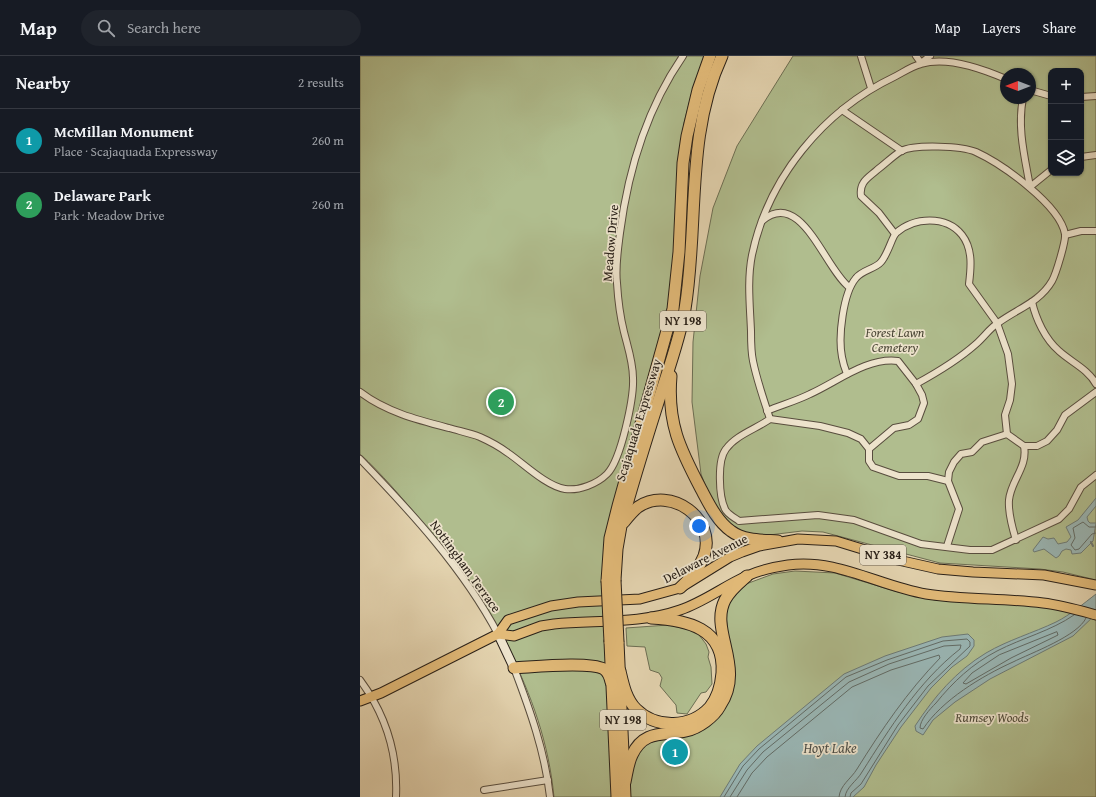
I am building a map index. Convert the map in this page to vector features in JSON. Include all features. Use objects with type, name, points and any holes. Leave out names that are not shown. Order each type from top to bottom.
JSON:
[{"type":"highway","name":"Scajaquada Expressway","points":[[617,797],[610,538],[673,309],[679,252],[683,163],[687,136],[698,90],[710,56]]},
{"type":"highway","name":"Scajaquada Expressway","points":[[611,580],[621,526],[681,329],[688,290],[696,152],[704,105],[722,56]]},
{"type":"highway","points":[[676,348],[670,393],[675,429],[679,447],[707,501],[720,521],[731,532],[739,536],[752,539],[778,541]]},
{"type":"highway","points":[[621,526],[638,507],[658,500],[673,501],[688,508],[694,513],[703,529],[705,536],[704,555],[695,572],[680,588]]},
{"type":"highway","points":[[626,782],[631,756],[636,747],[659,733],[686,731],[692,729],[708,719],[720,706],[725,696],[730,674],[728,652],[722,631],[722,610],[724,602],[730,592],[747,576]]},
{"type":"highway","points":[[620,671],[627,693],[635,709],[657,722],[681,723],[691,720],[710,706],[717,695],[721,682],[721,658],[717,645],[710,635],[700,627],[689,623],[673,619],[651,618]]},
{"type":"highway","name":"Scajaquada Expressway","points":[[614,642],[620,671],[626,782],[625,797]]},
{"type":"highway","points":[[583,665],[602,659],[614,642]]},
{"type":"highway","points":[[514,668],[583,665],[606,671],[613,686]]},
{"type":"main road","name":"Delaware Avenue","points":[[360,701],[372,697],[498,634],[508,620],[551,606],[578,602],[640,599],[680,588],[730,557],[759,546],[778,541],[798,539],[836,541],[898,560],[938,569],[1044,575],[1096,585]]},
{"type":"main road","name":"Delaware Avenue","points":[[498,634],[514,636],[541,626],[554,624],[651,618],[681,610],[704,600],[747,576],[771,568],[790,564],[811,564],[837,568],[926,594],[949,597],[1022,601],[1067,607],[1096,615]]},
{"type":"street","name":"Meadow Drive","points":[[360,392],[373,402],[394,411],[479,437],[506,451],[547,481],[561,488],[578,489],[586,487],[607,475],[616,460],[632,395],[632,359],[619,306],[616,281],[625,203],[630,176],[648,122],[659,98],[683,56]]},
{"type":"street","points":[[861,56],[871,88]]},
{"type":"street","points":[[916,56],[921,64]]},
{"type":"street","points":[[770,420],[752,360],[749,296],[751,257],[760,224],[779,182],[804,146],[842,110],[871,88],[921,64],[930,56]]},
{"type":"street","points":[[921,64],[945,62],[971,66],[1000,77]]},
{"type":"street","points":[[1036,92],[1048,95]]},
{"type":"street","points":[[1084,97],[1096,96]]},
{"type":"street","points":[[1022,104],[1020,114],[1023,152],[1030,187]]},
{"type":"street","points":[[842,110],[902,151]]},
{"type":"street","points":[[895,234],[879,213],[861,196],[860,188],[864,181],[902,151],[918,148],[948,148],[974,152],[1004,168],[1030,187],[1058,219],[1065,235],[1053,279],[1045,292],[1032,302],[997,323],[961,356],[940,371],[916,384]]},
{"type":"street","points":[[1084,157],[1096,155]]},
{"type":"street","points":[[1030,187],[1048,172]]},
{"type":"street","points":[[760,224],[769,215],[776,213],[787,213],[796,217],[816,242],[838,276],[849,287]]},
{"type":"street","points":[[847,374],[841,356],[841,330],[849,287],[856,277],[879,264],[888,254],[895,234],[910,224],[929,220],[947,224],[962,234],[969,250],[971,266],[969,284],[997,323],[1008,354],[1012,384],[1010,400],[1005,415],[1007,434],[1024,446],[1037,446],[1047,441],[1057,430],[1065,415],[1096,392]]},
{"type":"street","points":[[1065,235],[1081,230],[1096,231]]},
{"type":"street","points":[[1032,302],[1035,314],[1043,332],[1058,351],[1076,363],[1093,379],[1096,384]]},
{"type":"street","points":[[767,411],[811,394],[847,374],[886,360],[898,361],[916,384],[922,395],[924,403],[918,419],[909,425],[894,428],[869,449]]},
{"type":"street","points":[[948,481],[928,476],[899,476],[873,467],[869,461],[869,449],[861,439],[848,433],[820,426],[770,420],[743,435],[725,449],[721,468],[720,489],[725,510],[739,521],[818,515],[854,520],[921,544],[970,550],[992,550],[1059,519],[1069,509],[1081,487],[1096,475]]},
{"type":"street","points":[[947,546],[959,509],[948,481],[948,472],[961,454],[972,452],[982,442],[1007,434]]},
{"type":"street","points":[[1016,540],[1010,519],[1009,498],[1026,456],[1024,446]]},
{"type":"street","name":"Nottingham Terrace","points":[[360,459],[423,527],[474,594],[498,634],[514,668],[536,728],[548,780],[550,797]]},
{"type":"street","points":[[360,680],[379,710],[391,742],[396,767],[396,797]]},
{"type":"street","points":[[484,790],[548,780]]},
{"type":"green space","points":[[360,56],[705,56],[693,88],[684,123],[681,146],[674,256],[668,306],[611,513],[612,797],[554,797],[548,758],[538,720],[524,683],[508,648],[467,580],[443,548],[383,477],[360,454]]},
{"type":"green space","name":"Forest Lawn Cemetery","points":[[793,56],[1096,56],[1096,580],[1063,572],[1040,569],[940,563],[823,532],[802,531],[761,536],[742,533],[731,526],[722,517],[709,495],[701,474],[692,402],[693,342],[700,276],[713,208],[737,146]]},
{"type":"green space","name":"Rumsey Woods","points":[[795,571],[835,573],[898,592],[935,600],[1039,606],[1096,620],[1096,797],[629,797],[631,766],[642,745],[701,727],[729,644],[725,605],[746,584],[773,574]]},
{"type":"green space","points":[[668,625],[696,631],[706,644],[709,652],[708,657],[711,667],[712,684],[706,692],[701,693],[687,714],[677,713],[676,705],[660,686],[662,678],[659,673],[650,670],[645,647],[627,646],[626,628]]},
{"type":"water","points":[[1096,498],[1096,506],[1087,517],[1090,523],[1096,523],[1093,541],[1081,553],[1072,554],[1071,550],[1066,549],[1056,558],[1044,549],[1034,552],[1033,550],[1043,537],[1048,539],[1054,538],[1058,544],[1067,542],[1071,537],[1066,527],[1078,520]]},
{"type":"water","points":[[1096,594],[1096,614],[1073,636],[990,679],[955,702],[933,720],[923,735],[916,731],[915,726],[946,685],[975,660],[1003,644],[1061,619]]},
{"type":"water","name":"Hoyt Lake","points":[[968,634],[974,640],[974,646],[967,656],[952,667],[931,688],[901,727],[876,765],[864,787],[853,797],[720,797],[740,764],[757,746],[844,674],[885,656],[942,637]]},
{"type":"waterway","points":[[1091,542],[1093,546]]},
{"type":"place","name":"Delaware Park","points":[[501,402]]},
{"type":"place","name":"McMillan Monument","points":[[675,752]]}]
